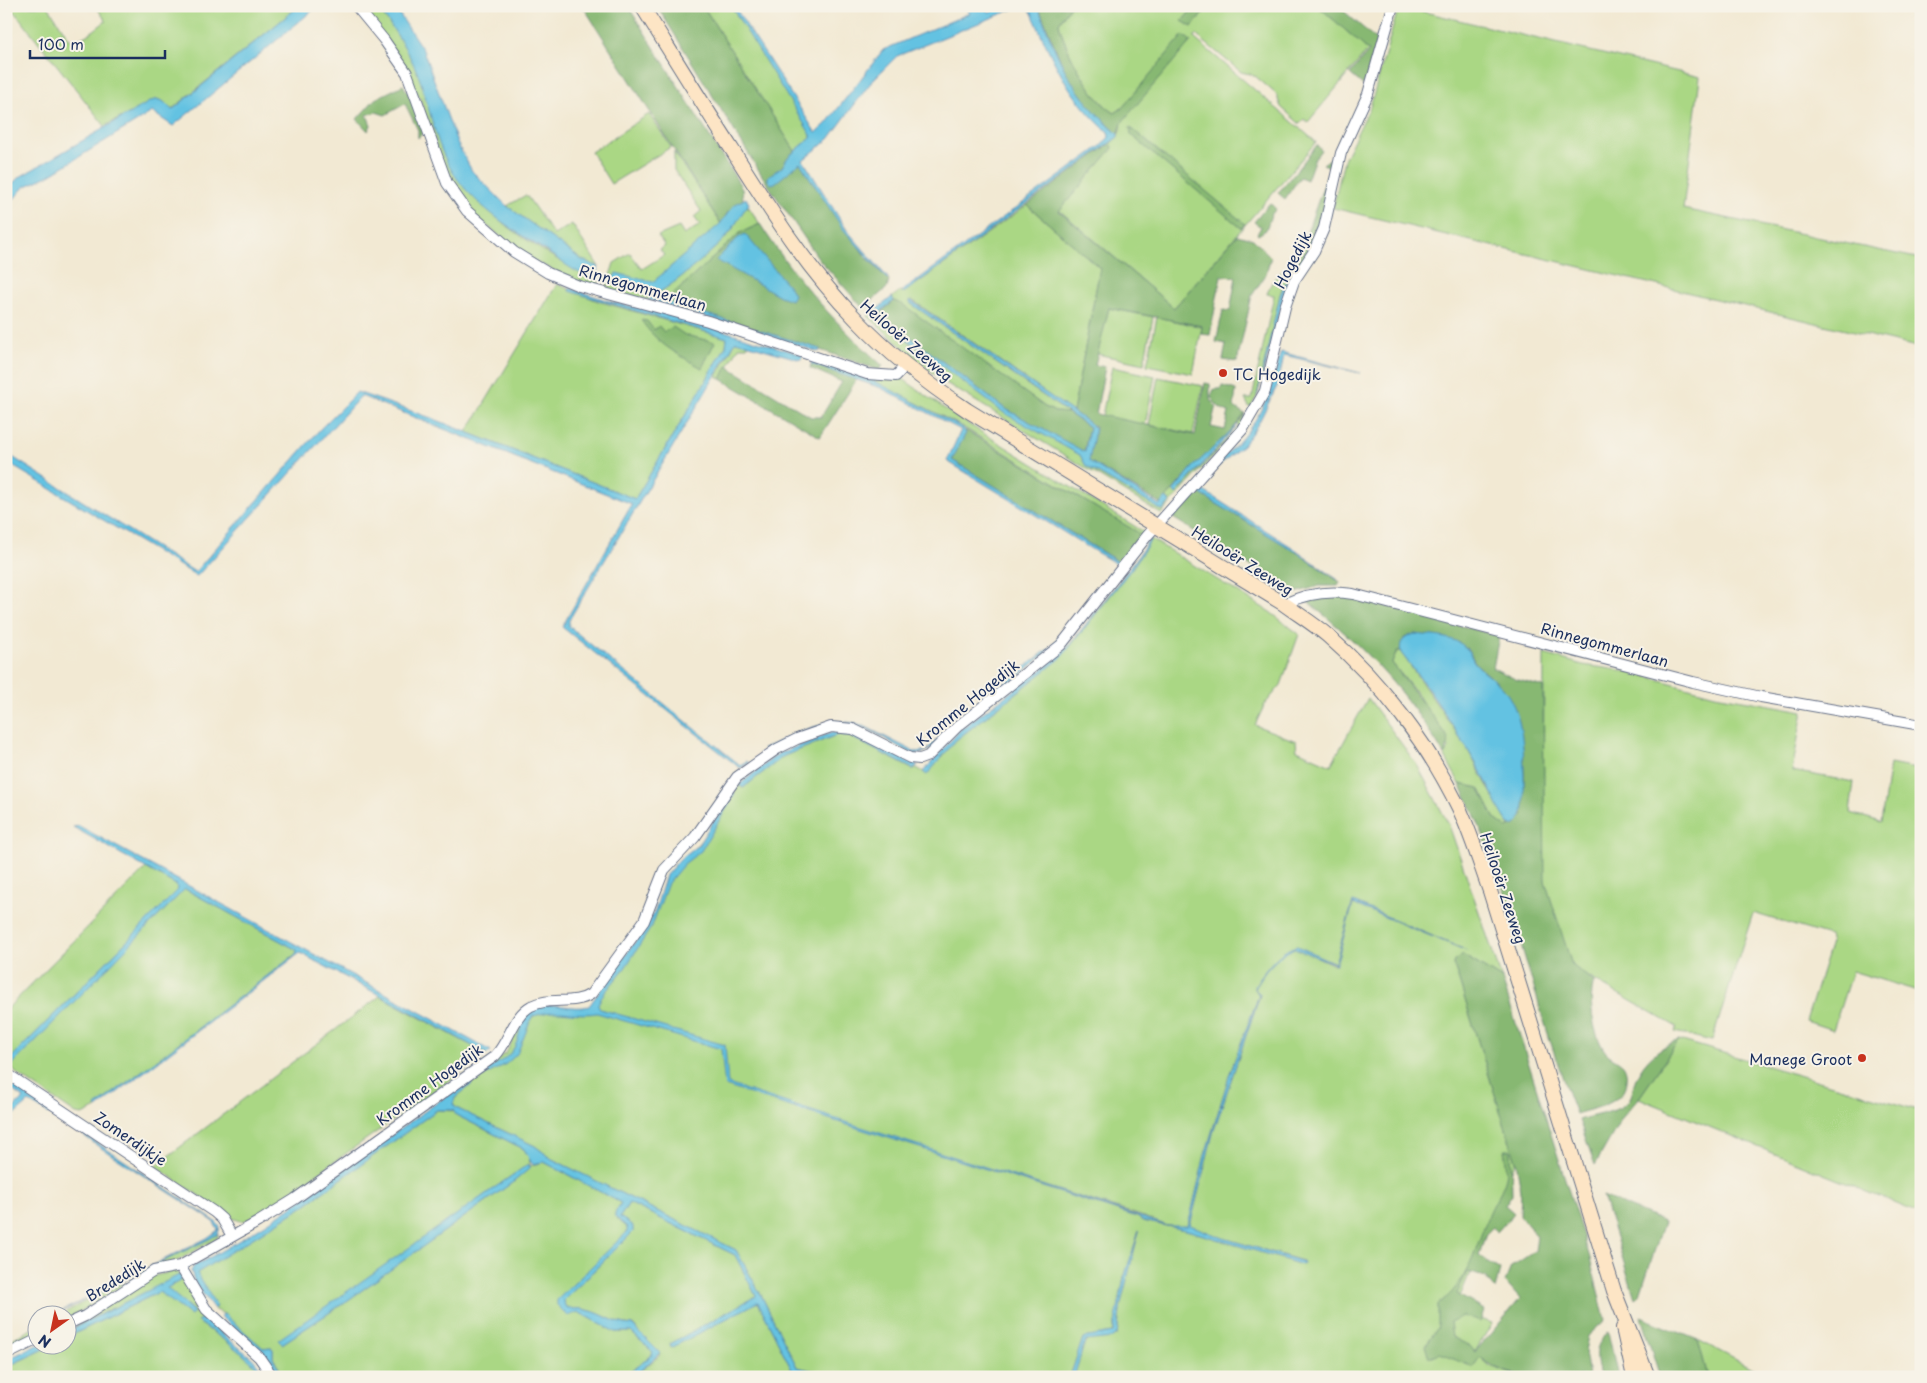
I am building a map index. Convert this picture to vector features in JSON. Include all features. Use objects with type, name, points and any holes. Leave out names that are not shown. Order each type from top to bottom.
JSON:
[{"type":"street","name":"Rinnegommerlaan","points":[[356,6],[384,40],[407,73],[447,183],[467,210],[514,252],[548,273],[579,286],[766,339],[867,374],[896,376],[906,365]]},
{"type":"street","name":"Heilooër Zeeweg","points":[[642,6],[754,185],[802,256],[856,320],[906,365],[968,410],[1157,524],[1284,604],[1327,635],[1383,693],[1428,752],[1460,810],[1490,891],[1614,1290],[1648,1377]]},
{"type":"street","name":"Hogedijk","points":[[1157,524],[1243,429],[1265,391],[1291,291],[1324,228],[1341,153],[1368,94],[1393,6]]},
{"type":"street","name":"Kromme Hogedijk","points":[[232,1236],[295,1199],[495,1056],[520,1017],[530,1007],[544,1002],[578,1000],[591,994],[644,921],[668,866],[695,837],[731,783],[760,759],[797,739],[822,729],[837,727],[860,732],[910,758],[920,759],[928,756],[958,726],[1061,645],[1157,524]]},
{"type":"street","name":"Rinnegommerlaan","points":[[1284,604],[1320,592],[1353,594],[1693,682],[1761,697],[1921,725]]},
{"type":"street","name":"Zomerdijkje","points":[[6,1073],[214,1212],[222,1219],[232,1236]]},
{"type":"street","name":"Brededijk","points":[[78,1319],[154,1271],[180,1266],[232,1236]]},
{"type":"street","points":[[180,1266],[206,1309],[259,1358],[273,1377]]},
{"type":"street","name":"Heilooër Zeeweg","points":[[1614,1290],[1634,1377]]},
{"type":"street","points":[[6,1355],[28,1344]]},
{"type":"green space","points":[[10,6],[48,6],[69,39],[74,40],[88,34],[106,21],[96,6],[299,6],[171,110],[163,101],[157,99],[105,126]]},
{"type":"green space","points":[[359,6],[377,6],[404,46],[417,71],[459,176],[474,198],[505,224],[544,251],[594,277],[601,274],[598,283],[591,288],[530,259],[472,214],[447,178],[420,98]]},
{"type":"green space","points":[[583,6],[628,6],[742,188],[743,199],[728,212],[721,224]]},
{"type":"green space","points":[[657,6],[703,6],[795,151],[788,157],[782,167],[767,178],[771,184],[800,162],[865,256],[889,281],[887,288],[863,308],[819,259],[766,182]]},
{"type":"green space","points":[[703,6],[731,6],[811,133],[811,138],[795,151]]},
{"type":"green space","points":[[1038,6],[1070,6],[1059,23],[1066,46],[1089,86],[1106,107],[1115,113],[1122,108],[1183,35],[1191,41],[1123,121],[1118,134],[1092,110],[1067,76]]},
{"type":"green space","points":[[1070,6],[1195,6],[1183,21],[1192,27],[1209,6],[1318,6],[1368,50],[1308,122],[1304,119],[1300,124],[1281,107],[1276,94],[1254,75],[1241,72],[1196,35],[1194,38],[1316,142],[1174,308],[1059,210],[1113,148],[1111,143],[1120,132],[1122,118],[1122,108],[1115,113],[1098,98],[1080,73],[1066,46],[1059,23]]},
{"type":"green space","points":[[1195,6],[1209,6],[1192,27],[1182,21]]},
{"type":"green space","points":[[1318,6],[1338,6],[1377,40],[1364,86],[1350,74],[1369,51]]},
{"type":"green space","points":[[1399,6],[1700,77],[1683,209],[1921,259],[1921,348],[1333,208],[1344,160],[1370,107]]},
{"type":"green space","points":[[403,85],[414,102],[424,132],[418,138],[418,130],[405,104],[385,115],[376,112],[367,115],[371,125],[368,131],[357,119],[375,99]]},
{"type":"green space","points":[[649,114],[671,147],[611,184],[591,152]]},
{"type":"green space","points":[[1130,127],[1245,224],[1241,228],[1131,135]]},
{"type":"green space","points":[[1111,143],[1113,148],[1059,211],[1174,308],[1237,235],[1253,239],[1271,257],[1265,276],[1252,295],[1237,362],[1223,360],[1226,344],[1216,342],[1223,310],[1230,311],[1236,277],[1221,276],[1210,335],[1201,334],[1202,326],[1109,308],[1095,365],[1105,367],[1096,414],[1195,435],[1205,383],[1210,384],[1210,399],[1217,408],[1215,409],[1211,427],[1225,430],[1229,412],[1218,406],[1211,397],[1214,389],[1221,389],[1223,386],[1236,390],[1234,407],[1245,414],[1227,436],[1194,466],[1161,504],[1089,461],[1095,427],[1073,412],[1100,268],[1027,205]]},
{"type":"green space","points":[[1317,145],[1321,150],[1315,158],[1307,180],[1300,177],[1285,199],[1278,193]]},
{"type":"green space","points":[[674,152],[721,224],[653,282],[617,285],[647,293],[650,300],[611,292],[607,285],[614,263],[630,253],[642,269],[664,255],[660,250],[665,246],[658,236],[679,227],[684,235],[700,225],[694,217],[701,211],[674,170]]},
{"type":"green space","points":[[1330,159],[1334,163],[1319,227],[1301,263],[1293,262],[1289,257],[1290,255],[1298,258],[1330,167],[1323,164]]},
{"type":"green space","points":[[526,195],[554,235],[572,224],[599,267],[582,260],[507,206]]},
{"type":"green space","points":[[1270,203],[1276,209],[1271,215],[1266,230],[1258,235],[1261,227],[1254,222]]},
{"type":"green space","points":[[1027,205],[1100,268],[1073,412],[912,300],[910,303],[1068,413],[1055,412],[1045,407],[891,298],[900,291],[905,292]]},
{"type":"green space","points":[[748,206],[760,224],[740,233],[665,302],[654,299],[654,294],[680,278],[723,240]]},
{"type":"green space","points":[[760,224],[788,264],[817,300],[883,366],[879,370],[791,340],[665,302],[740,233]]},
{"type":"green space","points":[[1287,268],[1291,276],[1287,285],[1284,283],[1280,295],[1257,396],[1251,407],[1249,407],[1245,399],[1252,399],[1274,295],[1267,294],[1274,279]]},
{"type":"green space","points":[[557,284],[598,301],[727,338],[726,346],[635,499],[467,432]]},
{"type":"green space","points":[[894,301],[902,304],[1045,407],[1055,412],[1068,413],[1089,427],[1084,453],[1004,408],[882,316],[880,313]]},
{"type":"green space","points":[[878,307],[874,312],[876,316],[994,405],[1080,455],[1086,466],[1161,510],[1170,501],[1166,498],[1173,491],[1176,494],[1239,426],[1238,424],[1245,414],[1244,422],[1161,514],[946,383],[911,355],[868,316]]},
{"type":"green space","points":[[1109,308],[1153,317],[1144,364],[1097,354]]},
{"type":"green space","points":[[1157,317],[1202,327],[1193,374],[1147,365]]},
{"type":"green space","points":[[641,320],[647,321],[654,330],[659,326],[664,332],[673,327],[685,335],[715,342],[702,368],[661,342]]},
{"type":"green space","points":[[736,341],[749,344],[747,347],[739,347],[721,379],[717,376]]},
{"type":"green space","points":[[811,364],[857,379],[820,437],[721,379],[727,366],[811,417],[821,417],[842,382],[810,368]]},
{"type":"green space","points":[[1112,367],[1155,376],[1145,425],[1102,416]]},
{"type":"green space","points":[[866,377],[886,380],[903,379],[952,414],[1144,532],[1120,566],[1117,564],[1120,563],[1138,533],[961,426]]},
{"type":"green space","points":[[1158,377],[1203,386],[1193,434],[1149,425]]},
{"type":"green space","points":[[965,430],[1139,533],[1138,537],[1119,562],[952,460]]},
{"type":"green space","points":[[1199,493],[1298,553],[1340,582],[1338,586],[1319,586],[1295,593],[1173,518]]},
{"type":"green space","points":[[1151,539],[1270,612],[1299,634],[1281,685],[1265,704],[1255,725],[1296,741],[1297,750],[1331,765],[1368,698],[1417,765],[1449,825],[1502,979],[1463,955],[1454,965],[1516,1161],[1454,1311],[1492,1323],[1475,1352],[1490,1366],[1519,1377],[1074,1377],[1085,1341],[1117,1335],[1121,1303],[1139,1231],[1124,1278],[1113,1333],[1083,1338],[1070,1377],[840,1377],[797,1367],[736,1250],[552,1159],[535,1146],[456,1108],[453,1104],[455,1098],[472,1084],[470,1080],[506,1053],[523,1020],[537,1009],[573,1010],[591,1006],[655,914],[665,880],[707,834],[739,785],[743,788],[784,756],[839,734],[851,737],[912,769],[917,768],[927,774],[956,740],[1027,685],[1062,653],[1082,631]],"holes":[[[1353,902],[1463,949],[1353,904],[1336,964],[1332,964],[1298,948],[1335,963]],[[1256,990],[1260,995],[1213,1133],[1190,1226],[1223,1238],[1303,1261],[1302,1265],[1190,1231],[1143,1221],[1137,1217],[890,1138],[1168,1226],[1185,1228],[1188,1226],[1205,1155],[1231,1070],[1259,995]]]},
{"type":"green space","points":[[1311,596],[1349,596],[1499,636],[1493,668],[1515,679],[1543,687],[1545,881],[1572,965],[1594,982],[1591,998],[1594,1024],[1599,1041],[1605,1051],[1623,1065],[1626,1070],[1625,1088],[1615,1100],[1600,1107],[1576,1114],[1547,1031],[1509,905],[1478,824],[1460,784],[1479,788],[1495,819],[1507,828],[1515,825],[1523,815],[1524,772],[1519,723],[1501,686],[1476,664],[1467,648],[1415,634],[1404,638],[1400,651],[1397,651],[1392,663],[1446,734],[1449,743],[1444,755],[1415,711],[1382,670],[1345,633],[1304,599]]},
{"type":"green space","points":[[1397,651],[1400,651],[1465,745],[1510,827],[1507,828],[1495,819],[1479,788],[1460,784],[1444,755],[1449,748],[1418,695],[1392,663]]},
{"type":"green space","points":[[1544,654],[1583,665],[1627,671],[1715,695],[1803,711],[1792,771],[1854,782],[1850,813],[1881,822],[1890,764],[1921,770],[1921,992],[1852,971],[1833,1030],[1806,1021],[1831,943],[1829,936],[1753,913],[1712,1041],[1675,1032],[1677,1027],[1576,970],[1569,959],[1545,881],[1543,868]]},
{"type":"green space","points":[[146,868],[176,885],[178,890],[6,1063],[6,1010]]},
{"type":"green space","points":[[185,889],[297,950],[296,954],[96,1106],[97,1108],[83,1115],[76,1114],[16,1073],[10,1066]]},
{"type":"green space","points":[[1463,955],[1502,979],[1590,1258],[1605,1320],[1588,1336],[1585,1351],[1589,1377],[1546,1378],[1518,1375],[1504,1371],[1480,1357],[1473,1367],[1439,1353],[1429,1357],[1425,1346],[1438,1327],[1438,1304],[1449,1296],[1464,1275],[1503,1186],[1507,1171],[1504,1150],[1511,1150],[1512,1194],[1505,1205],[1514,1213],[1497,1232],[1493,1227],[1485,1235],[1479,1256],[1500,1270],[1495,1289],[1485,1277],[1467,1272],[1457,1294],[1484,1310],[1480,1322],[1462,1316],[1450,1322],[1452,1337],[1470,1346],[1475,1352],[1520,1299],[1505,1282],[1511,1267],[1535,1251],[1537,1236],[1520,1216],[1521,1191],[1516,1161],[1454,965],[1455,961]]},
{"type":"green space","points":[[380,996],[487,1054],[253,1219],[241,1221],[232,1218],[155,1166]]},
{"type":"green space","points":[[1679,1040],[1921,1111],[1921,1214],[1639,1098]]},
{"type":"green space","points":[[1679,1040],[1639,1098],[1622,1118],[1595,1165],[1579,1120],[1609,1112],[1624,1105],[1631,1096],[1640,1071],[1649,1059],[1659,1050]]},
{"type":"green space","points":[[437,1110],[455,1111],[456,1115],[524,1149],[529,1156],[530,1165],[514,1174],[279,1341],[282,1344],[344,1303],[516,1180],[530,1166],[544,1162],[621,1203],[615,1213],[615,1217],[627,1227],[628,1232],[558,1299],[568,1316],[578,1312],[615,1332],[631,1332],[653,1352],[651,1356],[624,1377],[284,1377],[273,1358],[273,1349],[270,1347],[263,1348],[224,1314],[214,1309],[216,1307],[196,1273],[301,1208]]},
{"type":"green space","points":[[1603,1196],[1664,1222],[1640,1294],[1635,1298]]},
{"type":"green space","points":[[629,1203],[735,1255],[756,1296],[670,1344],[671,1347],[758,1302],[793,1372],[791,1377],[633,1377],[660,1355],[633,1325],[625,1324],[584,1309],[564,1306],[564,1300],[633,1232],[632,1226],[620,1217]]},
{"type":"green space","points":[[218,1233],[218,1238],[177,1261],[126,1280],[118,1288],[78,1313],[77,1306],[152,1266]]},
{"type":"green space","points":[[176,1271],[181,1274],[204,1312],[225,1336],[202,1318],[198,1322],[241,1353],[257,1367],[264,1375],[263,1377],[6,1377],[6,1367],[30,1356],[78,1356],[78,1332],[159,1292],[191,1315],[194,1311],[166,1288],[110,1309],[78,1326],[148,1277]]},
{"type":"green space","points":[[1641,1317],[1698,1340],[1708,1377],[1660,1377]]},
{"type":"green space","points":[[28,1331],[28,1340],[6,1353],[6,1342]]},
{"type":"green space","points":[[1608,1332],[1619,1377],[1600,1377],[1597,1352],[1600,1342]]},
{"type":"green space","points":[[1698,1340],[1769,1377],[1708,1377]]},
{"type":"water","points":[[299,6],[318,6],[173,126],[152,112],[48,176],[24,187],[6,208],[6,191],[18,178],[151,101],[160,100],[172,110]]},
{"type":"water","points":[[377,6],[394,6],[423,50],[458,145],[472,171],[507,206],[582,260],[599,267],[596,276],[584,275],[572,269],[507,225],[480,204],[458,180],[449,166],[439,143],[413,63],[399,38]]},
{"type":"water","points":[[731,6],[734,6],[816,133],[826,124],[883,50],[970,13],[964,6],[981,6],[990,12],[1004,6],[1021,6],[897,56],[872,81],[829,139],[803,160],[846,229],[888,280],[843,229],[800,163],[775,183],[771,184],[768,181],[768,176],[782,167],[788,157],[811,138],[811,135]]},
{"type":"water","points":[[1027,6],[1038,6],[1068,76],[1089,104],[1118,134],[1118,137],[905,292],[901,292],[1101,146],[1109,137],[1108,132],[1082,105],[1062,77]]},
{"type":"water","points":[[746,198],[749,204],[722,242],[680,278],[654,294],[654,298],[820,349],[819,352],[650,300],[647,293],[617,285],[612,281],[616,273],[653,282],[720,224],[734,205]]},
{"type":"water","points":[[745,234],[791,289],[794,295],[791,300],[780,296],[716,260],[738,238]]},
{"type":"water","points":[[1286,282],[1287,285],[1257,396],[1280,295]]},
{"type":"water","points":[[570,288],[612,302],[672,315],[803,355],[801,360],[736,341],[569,620],[569,626],[584,639],[740,765],[747,761],[749,763],[740,768],[562,627],[632,504],[361,396],[197,576],[6,462],[6,453],[195,572],[322,427],[357,392],[434,419],[635,499],[726,346],[727,338],[569,291]]},
{"type":"water","points":[[892,297],[894,301],[882,310],[881,315],[1004,408],[1085,452],[1089,427],[910,303],[910,300],[1092,425],[1095,430],[1089,461],[1159,505],[1166,498],[1170,502],[1163,510],[1159,509],[1086,466],[1080,455],[1004,413],[876,316],[875,311]]},
{"type":"water","points":[[1281,352],[1360,373],[1284,355],[1278,384],[1258,424],[1243,445],[1209,474],[1216,464],[1243,437],[1258,416],[1267,397]]},
{"type":"water","points":[[813,358],[880,384],[963,428],[966,433],[952,460],[1120,563],[1117,564],[1098,553],[947,461],[961,430],[881,388],[811,364]]},
{"type":"water","points":[[1238,424],[1176,494],[1173,491],[1194,466]]},
{"type":"water","points":[[1199,488],[1295,549],[1338,580],[1298,553],[1199,493],[1172,518]]},
{"type":"water","points":[[1149,539],[1150,541],[1133,567],[1060,659],[956,740],[927,775],[923,772],[962,728],[1049,664],[1071,643],[1135,561]]},
{"type":"water","points":[[1110,573],[1066,633],[1051,649],[931,749],[920,754],[913,754],[869,730],[855,725],[828,724],[802,732],[765,751],[763,749],[800,731],[834,721],[856,723],[915,752],[926,751],[955,721],[1052,646]]},
{"type":"water","points":[[1415,634],[1442,637],[1461,644],[1468,650],[1473,661],[1502,687],[1515,708],[1523,745],[1524,805],[1519,821],[1515,825],[1511,826],[1506,820],[1463,741],[1401,653],[1400,649],[1403,640]]},
{"type":"water","points":[[833,732],[845,733],[867,740],[918,765],[913,769],[851,737],[839,734],[784,756],[743,788],[739,785],[778,754]]},
{"type":"water","points":[[732,792],[735,794],[701,851],[684,864],[668,883],[652,926],[625,968],[602,996],[598,1004],[600,1009],[725,1045],[728,1084],[1168,1226],[1188,1226],[1205,1155],[1231,1070],[1259,995],[1256,990],[1260,994],[1213,1133],[1190,1225],[1223,1238],[1304,1262],[1303,1265],[1190,1231],[1143,1221],[1137,1217],[725,1086],[721,1049],[597,1013],[549,1012],[532,1017],[517,1054],[506,1064],[479,1079],[476,1075],[511,1053],[517,1043],[523,1020],[530,1011],[549,1005],[589,1006],[655,911],[666,875],[680,859],[698,845]]},
{"type":"water","points":[[79,826],[491,1051],[487,1054],[300,953],[97,1108],[96,1106],[296,954],[297,950],[185,889],[8,1069],[6,1063],[178,890],[176,885],[73,827]]},
{"type":"water","points":[[1353,902],[1467,951],[1353,904],[1336,964],[1294,948],[1271,965],[1255,989],[1254,987],[1272,962],[1290,948],[1297,946],[1335,963]]},
{"type":"water","points":[[470,1080],[472,1084],[455,1098],[453,1104],[456,1108],[535,1146],[552,1159],[736,1250],[797,1367],[840,1377],[819,1377],[798,1372],[796,1377],[791,1377],[793,1372],[758,1302],[671,1348],[670,1344],[756,1296],[735,1255],[629,1203],[620,1217],[633,1226],[633,1232],[564,1300],[565,1306],[573,1309],[584,1309],[618,1322],[632,1325],[660,1353],[633,1377],[624,1377],[651,1356],[653,1352],[631,1332],[615,1332],[578,1312],[568,1316],[557,1305],[557,1300],[627,1232],[627,1227],[615,1217],[615,1213],[621,1203],[544,1162],[532,1164],[524,1149],[456,1115],[453,1110],[437,1110],[301,1208],[197,1273],[217,1307],[214,1309],[195,1283],[191,1271],[194,1266],[266,1224]]},
{"type":"water","points":[[6,1081],[65,1121],[64,1123],[29,1102],[6,1122],[6,1115],[24,1098],[6,1086]]},
{"type":"water","points":[[83,1135],[215,1221],[220,1227],[218,1234],[211,1238],[72,1306],[207,1238],[218,1230],[213,1221]]},
{"type":"water","points":[[527,1165],[530,1165],[530,1168],[516,1180],[344,1303],[282,1344],[278,1340]]},
{"type":"water","points":[[1139,1231],[1121,1303],[1117,1335],[1112,1338],[1085,1341],[1074,1377],[1070,1377],[1083,1338],[1113,1333],[1124,1278]]},
{"type":"water","points":[[179,1275],[182,1277],[180,1281],[167,1288],[194,1312],[191,1316],[159,1292],[78,1332],[78,1326]]},
{"type":"water","points":[[224,1314],[263,1348],[270,1347],[273,1349],[273,1358],[284,1377],[280,1377],[268,1358],[220,1316]]},
{"type":"water","points":[[202,1318],[252,1358],[268,1377],[263,1377],[264,1375],[257,1367],[241,1353],[197,1321]]},
{"type":"water","points":[[28,1349],[28,1356],[30,1356],[6,1367],[6,1360]]},
{"type":"place","name":"TC Hogedijk","points":[[1223,373]]},
{"type":"place","name":"Manege Groot","points":[[1862,1058]]}]
